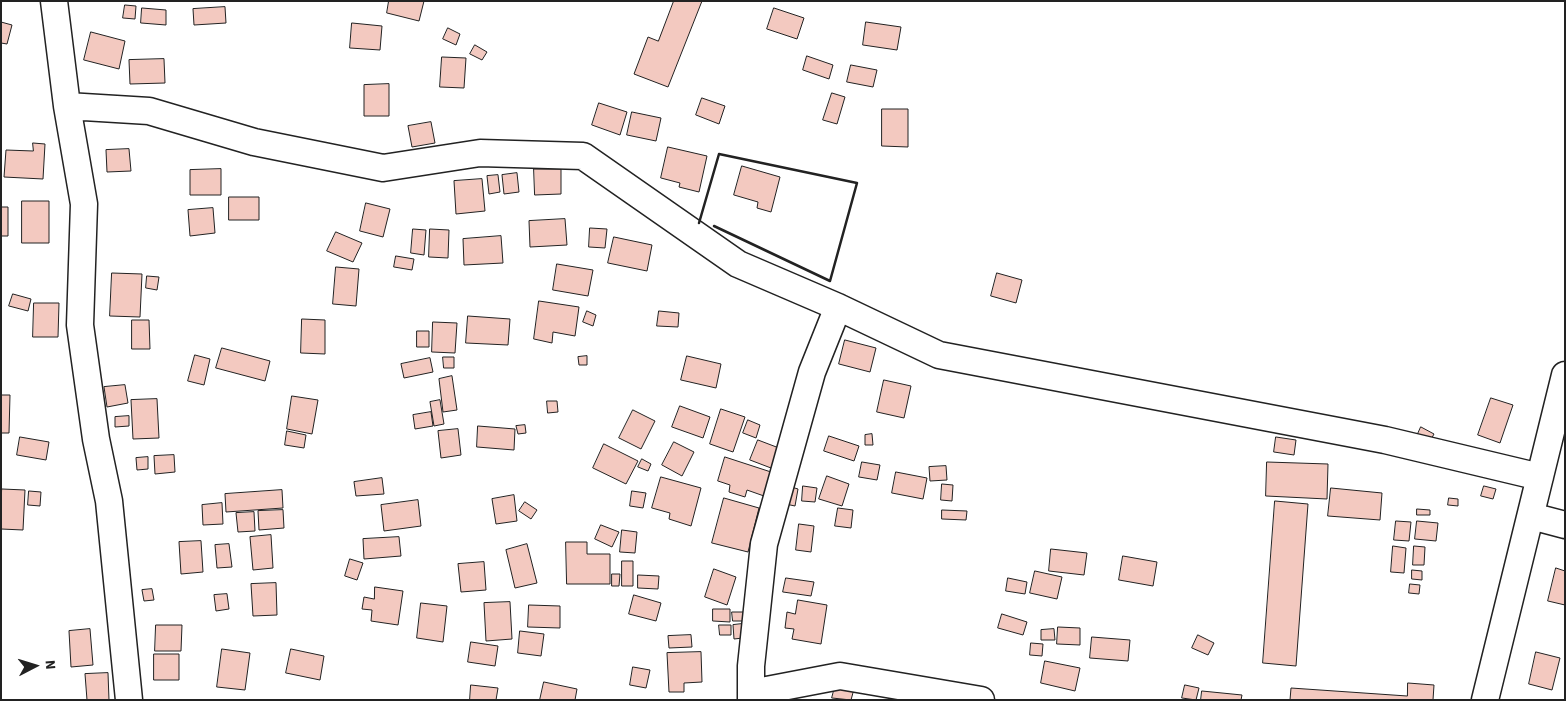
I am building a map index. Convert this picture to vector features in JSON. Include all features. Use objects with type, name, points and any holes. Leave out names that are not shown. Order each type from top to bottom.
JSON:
[{"type":"street","points":[[54,1],[67,106],[84,204],[80,325],[96,439],[109,501],[129,700]]},
{"type":"street","points":[[67,106],[149,111],[254,142],[383,168],[480,153],[582,156],[738,264],[838,307],[939,354],[1385,440],[1540,477]]},
{"type":"street","points":[[838,307],[812,372],[764,544],[750,666],[751,697],[840,676],[981,700]]},
{"type":"street","points":[[1485,700],[1565,375]]},
{"type":"street","points":[[1531,516],[1565,525]]},
{"type":"building","points":[[389,1],[424,1],[419,21],[387,13]]},
{"type":"building","points":[[674,1],[702,1],[668,87],[634,74],[648,37],[658,41]]},
{"type":"building","points":[[125,5],[136,6],[135,19],[123,18]]},
{"type":"building","points":[[225,7],[226,23],[194,25],[193,9]]},
{"type":"building","points":[[142,8],[166,10],[166,25],[141,23]]},
{"type":"building","points":[[774,8],[804,18],[797,39],[767,29]]},
{"type":"building","points":[[1,22],[12,25],[7,44],[1,43]]},
{"type":"building","points":[[866,22],[901,27],[897,50],[863,45]]},
{"type":"building","points":[[352,23],[382,26],[380,50],[350,48]]},
{"type":"building","points":[[448,28],[460,34],[456,45],[443,39]]},
{"type":"building","points":[[91,32],[125,41],[119,69],[84,60]]},
{"type":"building","points":[[475,45],[487,52],[482,60],[470,54]]},
{"type":"building","points":[[807,56],[833,65],[829,79],[803,70]]},
{"type":"building","points":[[442,57],[466,58],[464,88],[440,87]]},
{"type":"building","points":[[164,59],[165,83],[130,84],[129,60]]},
{"type":"building","points":[[851,65],[877,70],[873,87],[847,82]]},
{"type":"building","points":[[389,84],[389,116],[364,116],[364,85]]},
{"type":"building","points":[[832,93],[845,97],[837,124],[823,120]]},
{"type":"building","points":[[702,98],[725,106],[719,124],[696,115]]},
{"type":"building","points":[[599,103],[627,112],[620,135],[592,125]]},
{"type":"building","points":[[882,109],[908,109],[908,147],[882,146]]},
{"type":"building","points":[[632,112],[661,118],[656,141],[627,135]]},
{"type":"building","points":[[431,122],[435,143],[412,147],[408,126]]},
{"type":"building","points":[[33,143],[45,144],[43,179],[4,177],[6,150],[33,151]]},
{"type":"building","points":[[668,147],[707,156],[699,192],[679,187],[680,183],[661,178]]},
{"type":"building","points":[[129,149],[131,171],[107,172],[106,150]]},
{"type":"building","points":[[742,166],[780,177],[771,212],[757,208],[758,202],[734,195]]},
{"type":"building","points":[[221,169],[221,195],[190,195],[190,170]]},
{"type":"building","points":[[534,169],[561,169],[561,194],[535,195]]},
{"type":"building","points":[[517,173],[519,192],[504,194],[502,175]]},
{"type":"building","points":[[498,175],[500,192],[489,194],[487,176]]},
{"type":"building","points":[[482,179],[485,211],[456,214],[454,181]]},
{"type":"building","points":[[229,197],[259,197],[259,220],[229,220]]},
{"type":"building","points":[[22,201],[49,201],[49,243],[22,243]]},
{"type":"building","points":[[366,203],[390,209],[383,237],[360,231]]},
{"type":"building","points":[[1,207],[8,207],[8,236],[1,236]]},
{"type":"building","points":[[213,208],[215,233],[190,236],[188,210]]},
{"type":"building","points":[[565,219],[567,245],[530,247],[529,221]]},
{"type":"building","points":[[590,228],[607,229],[605,248],[589,247]]},
{"type":"building","points":[[413,229],[426,230],[424,255],[411,253]]},
{"type":"building","points":[[430,229],[449,230],[448,258],[429,257]]},
{"type":"building","points":[[336,232],[362,243],[353,262],[327,251]]},
{"type":"building","points":[[501,236],[503,263],[464,265],[463,239]]},
{"type":"building","points":[[614,237],[652,245],[647,271],[608,263]]},
{"type":"building","points":[[396,256],[414,259],[412,270],[394,267]]},
{"type":"building","points":[[557,264],[593,270],[588,296],[553,290]]},
{"type":"building","points":[[336,267],[359,269],[356,306],[333,304]]},
{"type":"building","points":[[112,273],[142,274],[140,317],[110,316]]},
{"type":"building","points":[[997,273],[1022,280],[1016,303],[991,296]]},
{"type":"building","points":[[147,276],[159,277],[157,290],[146,288]]},
{"type":"building","points":[[13,294],[31,299],[28,311],[9,306]]},
{"type":"building","points":[[539,301],[579,307],[575,336],[553,332],[552,343],[534,339]]},
{"type":"building","points":[[34,303],[59,303],[58,337],[33,337]]},
{"type":"building","points":[[587,311],[596,315],[593,326],[583,322]]},
{"type":"building","points":[[659,311],[679,313],[678,327],[657,326]]},
{"type":"building","points":[[468,316],[510,319],[508,345],[466,343]]},
{"type":"building","points":[[302,319],[325,320],[325,354],[301,353]]},
{"type":"building","points":[[132,320],[149,320],[150,349],[132,349]]},
{"type":"building","points":[[433,322],[457,323],[455,353],[432,352]]},
{"type":"building","points":[[417,331],[429,331],[429,347],[417,347]]},
{"type":"building","points":[[845,340],[876,348],[870,372],[839,364]]},
{"type":"building","points":[[222,348],[270,361],[265,381],[216,368]]},
{"type":"building","points":[[195,355],[210,359],[204,385],[188,381]]},
{"type":"building","points":[[587,356],[587,365],[579,365],[578,357]]},
{"type":"building","points":[[687,356],[721,364],[716,388],[681,380]]},
{"type":"building","points":[[443,357],[454,357],[454,368],[444,368]]},
{"type":"building","points":[[430,358],[433,372],[404,378],[401,364]]},
{"type":"building","points":[[452,376],[457,410],[443,412],[439,379]]},
{"type":"building","points":[[884,380],[911,386],[904,418],[877,412]]},
{"type":"building","points":[[125,385],[128,403],[107,407],[104,387]]},
{"type":"building","points":[[1,395],[10,395],[9,433],[1,433]]},
{"type":"building","points":[[292,396],[318,400],[312,434],[287,429]]},
{"type":"building","points":[[1491,398],[1513,405],[1500,443],[1478,435]]},
{"type":"building","points":[[157,399],[159,438],[133,439],[131,400]]},
{"type":"building","points":[[440,400],[444,424],[434,426],[430,402]]},
{"type":"building","points":[[547,401],[557,401],[558,412],[548,413]]},
{"type":"building","points":[[680,406],[710,417],[703,438],[672,427]]},
{"type":"building","points":[[721,409],[745,417],[733,452],[710,444]]},
{"type":"building","points":[[633,410],[655,421],[641,449],[619,438]]},
{"type":"building","points":[[431,412],[433,426],[415,429],[413,415]]},
{"type":"building","points":[[129,416],[129,426],[115,427],[115,417]]},
{"type":"building","points":[[748,420],[760,425],[756,438],[743,433]]},
{"type":"building","points":[[525,425],[526,433],[518,434],[516,426]]},
{"type":"building","points":[[478,426],[515,429],[514,450],[477,447]]},
{"type":"building","points":[[1421,427],[1434,434],[1429,443],[1417,436]]},
{"type":"building","points":[[458,429],[461,455],[441,458],[438,431]]},
{"type":"building","points":[[287,431],[306,435],[304,448],[285,445]]},
{"type":"building","points":[[872,434],[873,445],[865,445],[865,435]]},
{"type":"building","points":[[829,436],[859,446],[854,461],[824,451]]},
{"type":"building","points":[[20,437],[49,442],[46,460],[17,455]]},
{"type":"building","points":[[1276,437],[1296,440],[1294,455],[1274,452]]},
{"type":"building","points":[[758,440],[779,448],[771,468],[750,460]]},
{"type":"building","points":[[674,442],[694,452],[682,476],[662,465]]},
{"type":"building","points":[[604,444],[638,461],[626,484],[593,468]]},
{"type":"building","points":[[174,455],[175,472],[155,474],[154,456]]},
{"type":"building","points":[[148,457],[148,469],[137,470],[136,458]]},
{"type":"building","points":[[725,457],[771,472],[764,496],[747,490],[745,497],[729,492],[730,485],[718,481]]},
{"type":"building","points":[[642,459],[651,464],[648,471],[638,467]]},
{"type":"building","points":[[862,462],[880,465],[877,480],[859,477]]},
{"type":"building","points":[[1267,462],[1328,464],[1327,499],[1266,496]]},
{"type":"building","points":[[946,466],[947,480],[930,481],[929,467]]},
{"type":"building","points":[[896,472],[927,478],[923,499],[892,493]]},
{"type":"building","points":[[827,476],[849,484],[842,506],[819,499]]},
{"type":"building","points":[[661,477],[701,488],[691,526],[669,519],[670,513],[652,508]]},
{"type":"building","points":[[382,478],[384,494],[356,496],[354,482]]},
{"type":"building","points":[[942,484],[953,485],[952,501],[941,500]]},
{"type":"building","points":[[785,485],[798,489],[795,506],[781,503]]},
{"type":"building","points":[[803,486],[817,488],[815,502],[802,501]]},
{"type":"building","points":[[1484,486],[1496,489],[1493,499],[1481,496]]},
{"type":"building","points":[[1331,488],[1382,493],[1380,520],[1328,516]]},
{"type":"building","points":[[2,489],[25,490],[23,530],[1,529]]},
{"type":"building","points":[[282,490],[283,508],[226,512],[225,494]]},
{"type":"building","points":[[29,491],[41,492],[40,506],[28,505]]},
{"type":"building","points":[[632,491],[646,493],[643,508],[630,506]]},
{"type":"building","points":[[514,495],[517,521],[496,524],[492,499]]},
{"type":"building","points":[[724,498],[759,508],[748,552],[712,543]]},
{"type":"building","points":[[1449,498],[1458,499],[1458,506],[1448,505]]},
{"type":"building","points":[[418,500],[421,526],[384,531],[381,505]]},
{"type":"building","points":[[1275,501],[1308,504],[1296,666],[1263,663]]},
{"type":"building","points":[[525,502],[537,510],[531,519],[519,511]]},
{"type":"building","points":[[222,503],[223,524],[203,525],[202,505]]},
{"type":"building","points":[[838,508],[853,510],[851,528],[835,526]]},
{"type":"building","points":[[1417,509],[1430,510],[1430,515],[1417,515]]},
{"type":"building","points":[[283,510],[284,528],[259,530],[258,511]]},
{"type":"building","points":[[942,510],[967,511],[966,520],[942,519]]},
{"type":"building","points":[[254,512],[255,531],[238,532],[236,513]]},
{"type":"building","points":[[1396,521],[1411,522],[1409,541],[1394,540]]},
{"type":"building","points":[[1417,521],[1438,523],[1436,541],[1415,539]]},
{"type":"building","points":[[799,524],[814,526],[811,552],[796,550]]},
{"type":"building","points":[[601,525],[619,532],[612,547],[595,539]]},
{"type":"building","points":[[622,530],[637,532],[635,553],[620,552]]},
{"type":"building","points":[[271,535],[273,568],[253,570],[250,537]]},
{"type":"building","points":[[399,537],[401,556],[364,559],[363,539]]},
{"type":"building","points":[[201,541],[203,572],[181,574],[179,542]]},
{"type":"building","points":[[566,542],[587,542],[587,554],[610,554],[610,584],[567,584]]},
{"type":"building","points":[[229,544],[232,567],[217,568],[215,545]]},
{"type":"building","points":[[527,544],[537,583],[515,588],[506,550]]},
{"type":"building","points":[[1393,546],[1406,548],[1404,573],[1391,572]]},
{"type":"building","points":[[1414,546],[1425,547],[1424,565],[1413,565]]},
{"type":"building","points":[[1051,549],[1087,553],[1084,575],[1049,571]]},
{"type":"building","points":[[1123,556],[1157,562],[1153,586],[1119,580]]},
{"type":"building","points":[[350,559],[363,563],[357,580],[345,576]]},
{"type":"building","points":[[622,561],[633,561],[633,586],[622,586]]},
{"type":"building","points":[[484,562],[486,590],[461,592],[458,564]]},
{"type":"building","points":[[1556,568],[1565,571],[1565,605],[1548,601]]},
{"type":"building","points":[[714,569],[736,577],[727,605],[705,597]]},
{"type":"building","points":[[1412,570],[1422,571],[1422,580],[1412,579]]},
{"type":"building","points":[[1035,571],[1062,577],[1057,599],[1030,593]]},
{"type":"building","points":[[612,574],[620,574],[619,586],[612,586]]},
{"type":"building","points":[[638,575],[659,576],[658,589],[638,588]]},
{"type":"building","points":[[786,578],[814,582],[811,596],[783,592]]},
{"type":"building","points":[[1008,578],[1027,582],[1025,594],[1006,591]]},
{"type":"building","points":[[276,583],[277,615],[253,616],[251,584]]},
{"type":"building","points":[[1410,584],[1420,585],[1419,594],[1409,593]]},
{"type":"building","points":[[375,587],[403,591],[398,625],[371,621],[372,610],[362,609],[364,597],[374,599]]},
{"type":"building","points":[[152,589],[154,600],[144,601],[142,590]]},
{"type":"building","points":[[227,594],[229,609],[216,611],[214,595]]},
{"type":"building","points":[[634,595],[661,603],[656,621],[629,614]]},
{"type":"building","points":[[798,600],[827,605],[821,644],[792,639],[794,629],[785,628],[787,612],[795,614]]},
{"type":"building","points":[[510,602],[512,639],[486,641],[484,603]]},
{"type":"building","points":[[421,603],[447,606],[443,642],[417,638]]},
{"type":"building","points":[[529,605],[560,606],[560,628],[528,627]]},
{"type":"building","points":[[713,609],[730,609],[730,622],[713,621]]},
{"type":"building","points":[[732,612],[745,612],[745,621],[733,621]]},
{"type":"building","points":[[1002,614],[1027,622],[1023,635],[998,628]]},
{"type":"building","points":[[742,624],[743,638],[734,639],[733,625]]},
{"type":"building","points":[[156,625],[182,625],[181,651],[155,651]]},
{"type":"building","points":[[719,625],[731,625],[731,635],[720,635]]},
{"type":"building","points":[[1058,627],[1080,628],[1080,645],[1057,644]]},
{"type":"building","points":[[90,629],[93,665],[71,667],[69,631]]},
{"type":"building","points":[[1054,629],[1055,640],[1041,640],[1041,630]]},
{"type":"building","points":[[520,631],[544,634],[541,656],[518,653]]},
{"type":"building","points":[[691,635],[692,647],[669,648],[668,636]]},
{"type":"building","points":[[1198,635],[1214,643],[1208,655],[1192,648]]},
{"type":"building","points":[[1092,637],[1130,640],[1128,661],[1090,658]]},
{"type":"building","points":[[471,642],[498,646],[495,666],[468,662]]},
{"type":"building","points":[[1031,643],[1043,644],[1042,656],[1030,655]]},
{"type":"building","points":[[222,649],[250,653],[245,690],[217,687]]},
{"type":"building","points":[[291,649],[324,656],[320,680],[286,673]]},
{"type":"building","points":[[701,652],[702,682],[684,683],[684,692],[669,692],[667,653]]},
{"type":"building","points":[[1536,652],[1560,658],[1552,690],[1529,684]]},
{"type":"building","points":[[154,654],[179,654],[179,680],[154,680]]},
{"type":"building","points":[[1045,661],[1080,668],[1075,691],[1041,683]]},
{"type":"building","points":[[633,667],[650,670],[646,688],[630,685]]},
{"type":"building","points":[[108,673],[109,700],[87,700],[85,674]]},
{"type":"building","points":[[544,682],[577,689],[575,700],[540,700]]},
{"type":"building","points":[[836,683],[854,689],[851,700],[832,698]]},
{"type":"building","points":[[1408,683],[1434,685],[1433,700],[1290,700],[1291,688],[1407,696]]},
{"type":"building","points":[[471,685],[498,688],[496,700],[470,700]]},
{"type":"building","points":[[1185,685],[1199,688],[1196,700],[1182,698]]},
{"type":"building","points":[[1202,691],[1242,695],[1241,700],[1201,700]]},
{"type":"wall","points":[[699,223],[719,154],[857,183],[830,281],[714,226]]}]
